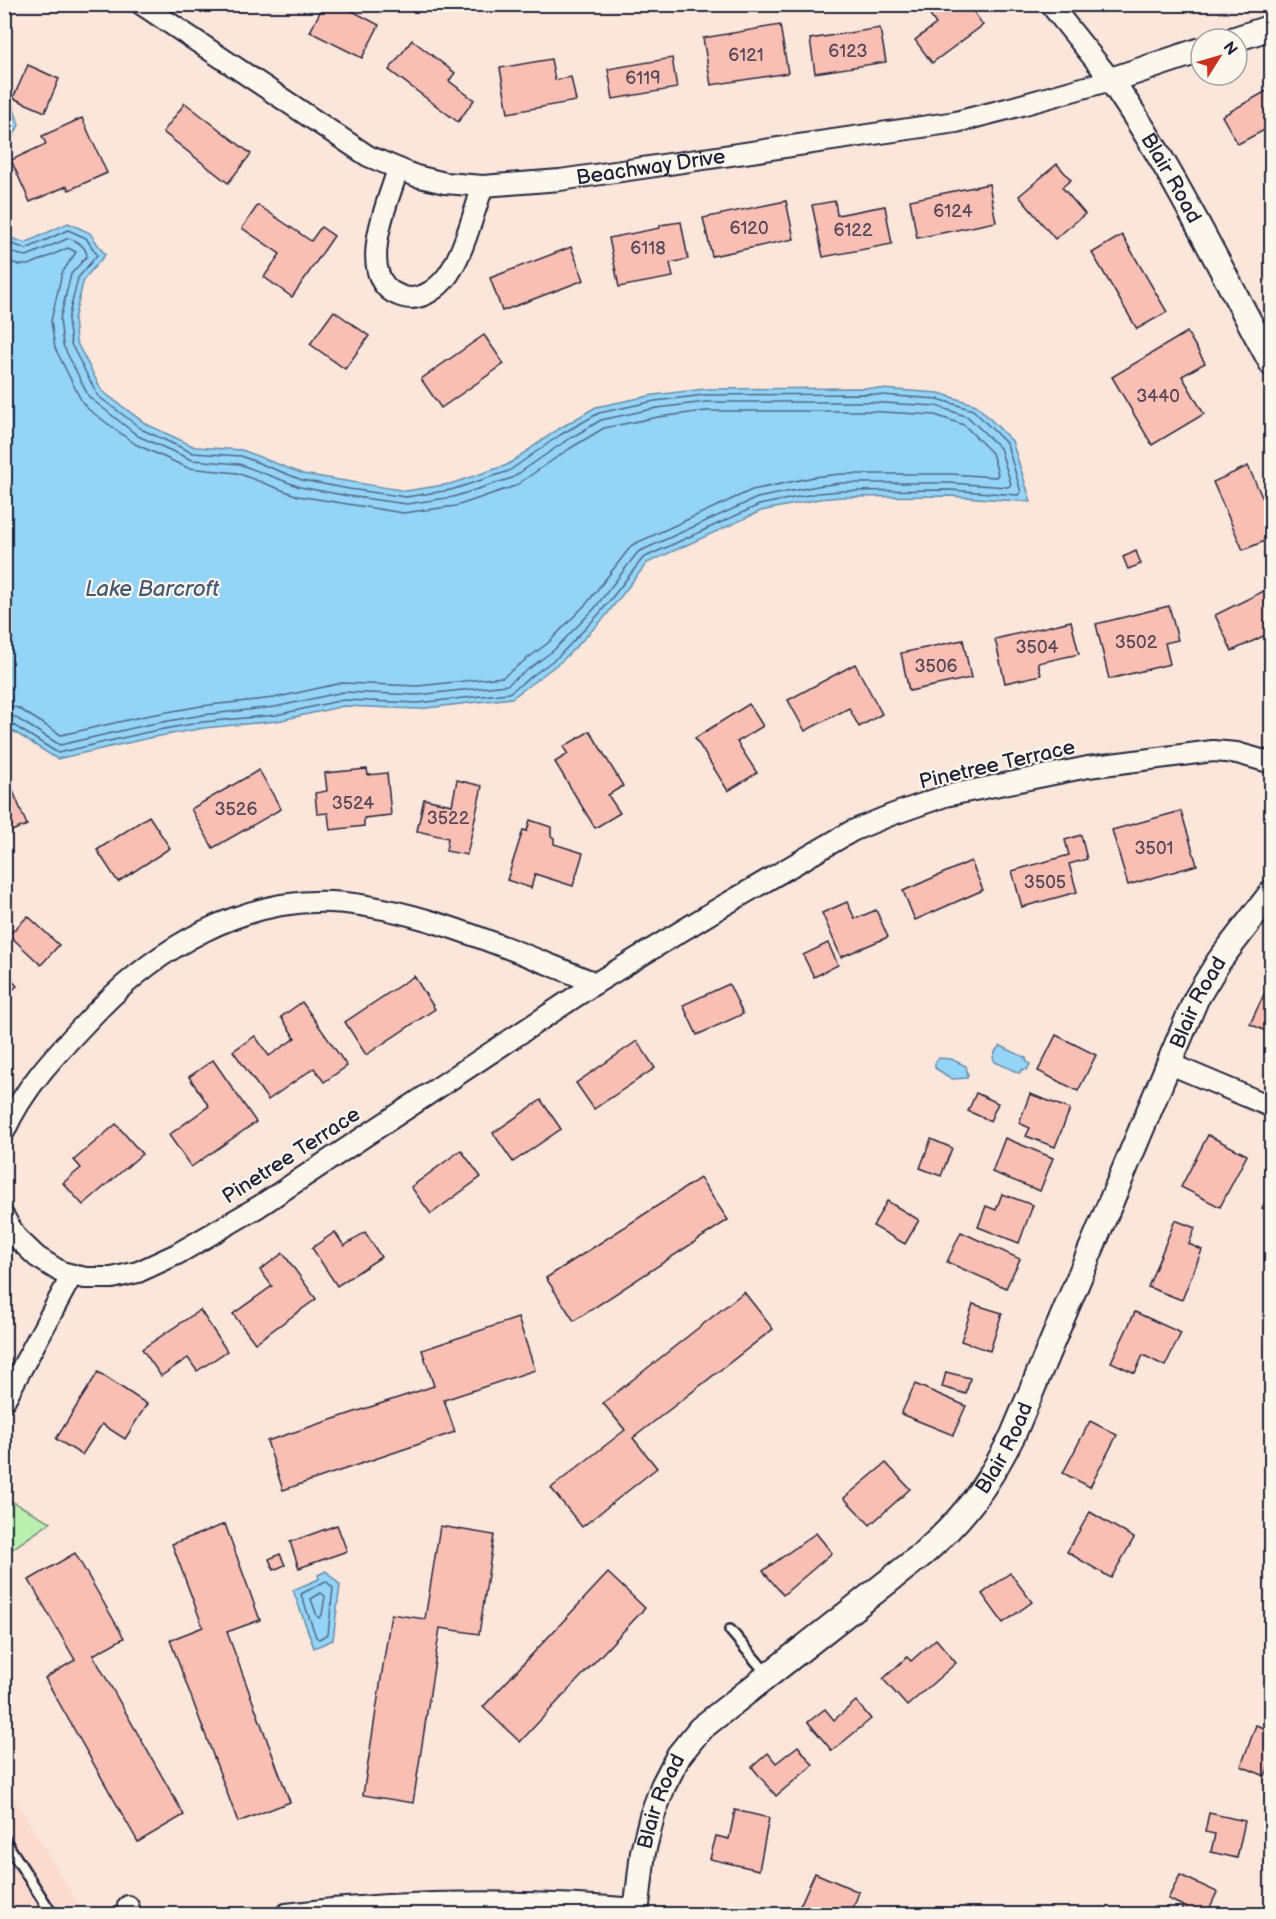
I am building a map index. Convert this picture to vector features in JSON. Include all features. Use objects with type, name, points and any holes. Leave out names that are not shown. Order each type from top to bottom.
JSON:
[{"type":"street","name":"Beachway Drive","points":[[141,4],[368,156],[398,170],[445,183],[483,186],[560,180],[957,122],[1112,80],[1189,54]]},
{"type":"street","name":"Blair Road","points":[[1050,4],[1112,80],[1132,109],[1272,364]]},
{"type":"street","points":[[1249,34],[1272,27]]},
{"type":"street","points":[[398,170],[376,243],[375,259],[378,274],[385,285],[398,295],[408,298],[418,297],[432,291],[445,279],[455,264],[483,186]]},
{"type":"street","name":"Pinetree Terrace","points":[[4,1217],[16,1237],[37,1257],[61,1272],[85,1278],[112,1278],[138,1272],[177,1254],[258,1207],[596,983],[852,831],[945,796],[1088,767],[1213,751],[1237,753],[1272,762]]},
{"type":"street","name":"Blair Road","points":[[637,1912],[643,1852],[652,1816],[663,1786],[679,1755],[700,1729],[923,1554],[951,1529],[978,1496],[1013,1435],[1197,999],[1213,971],[1272,892]]},
{"type":"street","points":[[4,1132],[28,1088],[58,1051],[119,989],[150,963],[179,945],[217,925],[251,913],[287,905],[330,902],[360,905],[411,916],[596,983]]},
{"type":"street","points":[[1170,1064],[1272,1107]]},
{"type":"street","points":[[4,1401],[72,1275]]},
{"type":"street","points":[[286,1914],[347,1907],[426,1903],[522,1903],[637,1912]]},
{"type":"lane","points":[[730,1630],[768,1675]]},
{"type":"lane","points":[[4,1839],[49,1914]]},
{"type":"shaded area","points":[[5,1783],[84,1914],[5,1914]]},
{"type":"green space","points":[[5,1498],[51,1522],[5,1554]]},
{"type":"water","points":[[5,80],[19,125],[5,153]]},
{"type":"water","name":"Lake Barcroft","points":[[68,223],[90,233],[105,255],[84,279],[74,319],[76,341],[102,391],[146,424],[195,447],[242,450],[303,474],[406,491],[450,484],[507,465],[557,430],[596,407],[654,395],[705,389],[867,388],[939,393],[976,405],[1012,441],[1031,502],[949,496],[842,497],[819,499],[761,511],[647,563],[604,618],[563,660],[512,698],[418,709],[344,706],[277,721],[204,728],[149,738],[57,759],[5,726],[4,235],[25,243]]},
{"type":"water","points":[[1001,1046],[1026,1058],[1030,1064],[1027,1070],[1023,1069],[1019,1073],[995,1062],[993,1058],[996,1050]]},
{"type":"water","points":[[939,1058],[951,1059],[966,1066],[967,1078],[952,1079],[935,1068],[935,1063]]},
{"type":"water","points":[[326,1571],[340,1585],[333,1640],[314,1648],[293,1590],[319,1579],[318,1575]]},
{"type":"building","points":[[324,4],[339,4],[379,25],[362,58],[310,32]]},
{"type":"building","points":[[922,4],[968,4],[983,25],[932,63],[915,40],[936,24]]},
{"type":"building","points":[[780,25],[788,73],[711,85],[703,38]]},
{"type":"building","points":[[880,28],[886,62],[815,73],[810,39]]},
{"type":"building","points":[[412,40],[455,73],[449,81],[474,100],[458,122],[389,70]]},
{"type":"building","points":[[672,58],[677,88],[613,99],[608,69]]},
{"type":"building","points":[[551,59],[555,80],[571,77],[576,101],[508,113],[500,68]]},
{"type":"building","points":[[28,65],[59,79],[45,112],[13,98]]},
{"type":"building","points":[[1270,89],[1272,130],[1270,127],[1238,144],[1222,116]]},
{"type":"building","points":[[185,103],[251,154],[228,183],[163,132]]},
{"type":"building","points":[[82,118],[107,173],[69,190],[67,186],[30,202],[11,160],[46,144],[42,136]]},
{"type":"building","points":[[1057,164],[1071,180],[1062,187],[1085,214],[1055,239],[1019,196]]},
{"type":"building","points":[[989,184],[996,222],[917,238],[910,200]]},
{"type":"building","points":[[786,201],[794,239],[712,256],[703,218]]},
{"type":"building","points":[[835,201],[837,215],[885,206],[892,244],[823,257],[812,205]]},
{"type":"building","points":[[258,205],[311,241],[321,227],[334,236],[292,297],[264,277],[280,254],[242,228]]},
{"type":"building","points":[[681,222],[688,259],[670,263],[673,277],[619,287],[609,238]]},
{"type":"building","points":[[1122,235],[1167,312],[1137,329],[1092,253]]},
{"type":"building","points":[[571,247],[584,280],[502,311],[490,278]]},
{"type":"building","points":[[334,311],[369,336],[345,369],[310,344]]},
{"type":"building","points":[[1187,332],[1205,363],[1182,376],[1204,414],[1152,445],[1112,377]]},
{"type":"building","points":[[484,335],[504,364],[441,408],[421,379]]},
{"type":"building","points":[[1248,466],[1272,519],[1272,538],[1243,550],[1213,482]]},
{"type":"building","points":[[1136,551],[1141,564],[1128,569],[1123,557]]},
{"type":"building","points":[[1272,587],[1272,632],[1232,651],[1215,615]]},
{"type":"building","points":[[1169,606],[1178,640],[1165,643],[1170,664],[1109,679],[1096,624]]},
{"type":"building","points":[[1071,621],[1079,654],[1038,663],[1041,675],[1005,683],[995,639]]},
{"type":"building","points":[[963,640],[971,678],[909,691],[901,653]]},
{"type":"building","points":[[855,664],[882,714],[859,727],[849,708],[805,731],[788,700]]},
{"type":"building","points":[[749,704],[763,726],[737,742],[757,773],[728,791],[695,738]]},
{"type":"building","points":[[590,731],[623,786],[608,795],[620,813],[595,828],[555,762],[568,754],[563,747]]},
{"type":"building","points":[[4,769],[27,825],[4,834]]},
{"type":"building","points":[[367,769],[368,775],[387,773],[391,815],[364,818],[364,826],[330,830],[328,813],[317,814],[315,793],[327,791],[325,773]]},
{"type":"building","points":[[259,770],[281,809],[213,848],[191,809]]},
{"type":"building","points":[[457,780],[482,786],[467,855],[446,851],[448,838],[417,831],[424,799],[452,805]]},
{"type":"building","points":[[1181,811],[1197,865],[1128,885],[1112,830]]},
{"type":"building","points":[[149,816],[170,848],[118,882],[97,850]]},
{"type":"building","points":[[530,820],[551,827],[554,844],[583,853],[573,886],[535,874],[531,888],[507,880],[523,830],[527,831]]},
{"type":"building","points":[[1081,835],[1087,859],[1069,864],[1077,892],[1022,907],[1012,871],[1069,855],[1065,840]]},
{"type":"building","points":[[971,861],[983,890],[915,920],[903,891]]},
{"type":"building","points":[[847,902],[855,919],[876,910],[888,937],[841,957],[822,913]]},
{"type":"building","points":[[28,916],[59,945],[41,965],[9,935]]},
{"type":"building","points":[[828,943],[838,965],[814,977],[803,955]]},
{"type":"building","points":[[4,972],[17,986],[4,998]]},
{"type":"building","points":[[414,976],[435,1009],[366,1055],[345,1022]]},
{"type":"building","points":[[729,984],[743,1014],[697,1035],[683,1005]]},
{"type":"building","points":[[1267,988],[1272,990],[1272,1034],[1250,1024]]},
{"type":"building","points":[[302,1002],[347,1066],[324,1082],[314,1068],[268,1100],[233,1051],[255,1036],[269,1056],[295,1038],[281,1017]]},
{"type":"building","points":[[1056,1035],[1096,1055],[1078,1091],[1038,1071]]},
{"type":"building","points":[[637,1041],[655,1068],[594,1109],[576,1083]]},
{"type":"building","points":[[213,1060],[256,1122],[191,1167],[169,1135],[209,1106],[189,1077]]},
{"type":"building","points":[[976,1093],[998,1103],[990,1121],[968,1111]]},
{"type":"building","points":[[1030,1094],[1070,1109],[1055,1147],[1026,1136],[1030,1128],[1019,1123]]},
{"type":"building","points":[[541,1100],[561,1129],[513,1162],[493,1133]]},
{"type":"building","points":[[116,1124],[142,1154],[83,1205],[63,1183],[81,1168],[74,1160]]},
{"type":"building","points":[[1208,1135],[1247,1155],[1220,1207],[1181,1187]]},
{"type":"building","points":[[1005,1138],[1053,1158],[1040,1191],[992,1172]]},
{"type":"building","points":[[931,1139],[952,1148],[941,1176],[920,1168]]},
{"type":"building","points":[[461,1150],[481,1177],[431,1214],[411,1187]]},
{"type":"building","points":[[700,1178],[728,1220],[574,1321],[546,1278]]},
{"type":"building","points":[[1272,1189],[1272,1212],[1262,1208]]},
{"type":"building","points":[[1002,1194],[1033,1205],[1019,1243],[978,1227],[986,1206],[996,1210]]},
{"type":"building","points":[[887,1201],[919,1220],[905,1244],[873,1226]]},
{"type":"building","points":[[1175,1220],[1195,1228],[1189,1244],[1202,1250],[1182,1300],[1148,1287]]},
{"type":"building","points":[[335,1232],[344,1246],[365,1232],[381,1257],[337,1286],[312,1248]]},
{"type":"building","points":[[961,1232],[1020,1259],[1006,1288],[947,1262]]},
{"type":"building","points":[[283,1253],[316,1299],[255,1343],[233,1314],[272,1286],[260,1270]]},
{"type":"building","points":[[744,1292],[773,1329],[633,1438],[657,1468],[582,1527],[551,1488],[625,1430],[603,1403]]},
{"type":"building","points":[[973,1304],[1002,1313],[990,1351],[961,1341]]},
{"type":"building","points":[[200,1310],[227,1351],[197,1371],[188,1358],[161,1376],[142,1349]]},
{"type":"building","points":[[1135,1312],[1181,1333],[1165,1366],[1143,1355],[1135,1373],[1111,1362]]},
{"type":"building","points":[[518,1318],[535,1370],[444,1400],[455,1432],[283,1490],[267,1441],[434,1386],[422,1350]]},
{"type":"building","points":[[98,1372],[147,1404],[125,1439],[102,1424],[82,1455],[56,1439]]},
{"type":"building","points":[[946,1372],[970,1378],[966,1394],[942,1387]]},
{"type":"building","points":[[915,1384],[966,1406],[953,1435],[901,1414]]},
{"type":"building","points":[[1090,1421],[1117,1435],[1090,1487],[1063,1473]]},
{"type":"building","points":[[886,1463],[910,1489],[870,1525],[844,1498]]},
{"type":"building","points":[[1090,1512],[1134,1538],[1111,1578],[1067,1552]]},
{"type":"building","points":[[225,1524],[260,1620],[227,1632],[290,1802],[238,1822],[170,1640],[203,1627],[172,1544]]},
{"type":"building","points":[[337,1525],[347,1551],[299,1568],[290,1542]]},
{"type":"building","points":[[440,1526],[494,1535],[479,1634],[440,1628],[413,1803],[363,1795],[391,1614],[425,1619]]},
{"type":"building","points":[[816,1533],[832,1553],[783,1595],[763,1571]]},
{"type":"building","points":[[75,1553],[124,1638],[93,1655],[184,1815],[138,1842],[45,1678],[75,1660],[29,1580]]},
{"type":"building","points":[[280,1554],[285,1565],[274,1570],[269,1559]]},
{"type":"building","points":[[608,1573],[645,1608],[520,1742],[483,1707]]},
{"type":"building","points":[[1010,1573],[1032,1602],[1003,1623],[982,1594]]},
{"type":"building","points":[[936,1639],[956,1663],[907,1706],[883,1679],[907,1657],[911,1661]]},
{"type":"building","points":[[856,1701],[871,1719],[832,1751],[808,1722],[825,1709],[834,1720]]},
{"type":"building","points":[[1256,1725],[1272,1731],[1272,1759],[1265,1776],[1241,1766]]},
{"type":"building","points":[[798,1746],[813,1765],[776,1796],[752,1767],[768,1753],[776,1763]]},
{"type":"building","points":[[735,1810],[769,1818],[759,1870],[710,1859],[716,1836],[729,1839]]},
{"type":"building","points":[[1209,1813],[1245,1821],[1237,1858],[1211,1852],[1215,1834],[1205,1832]]},
{"type":"building","points":[[815,1873],[859,1892],[851,1914],[828,1907],[825,1914],[812,1914],[799,1908]]},
{"type":"building","points":[[1180,1875],[1217,1892],[1207,1914],[1180,1914],[1183,1906],[1168,1899]]}]
